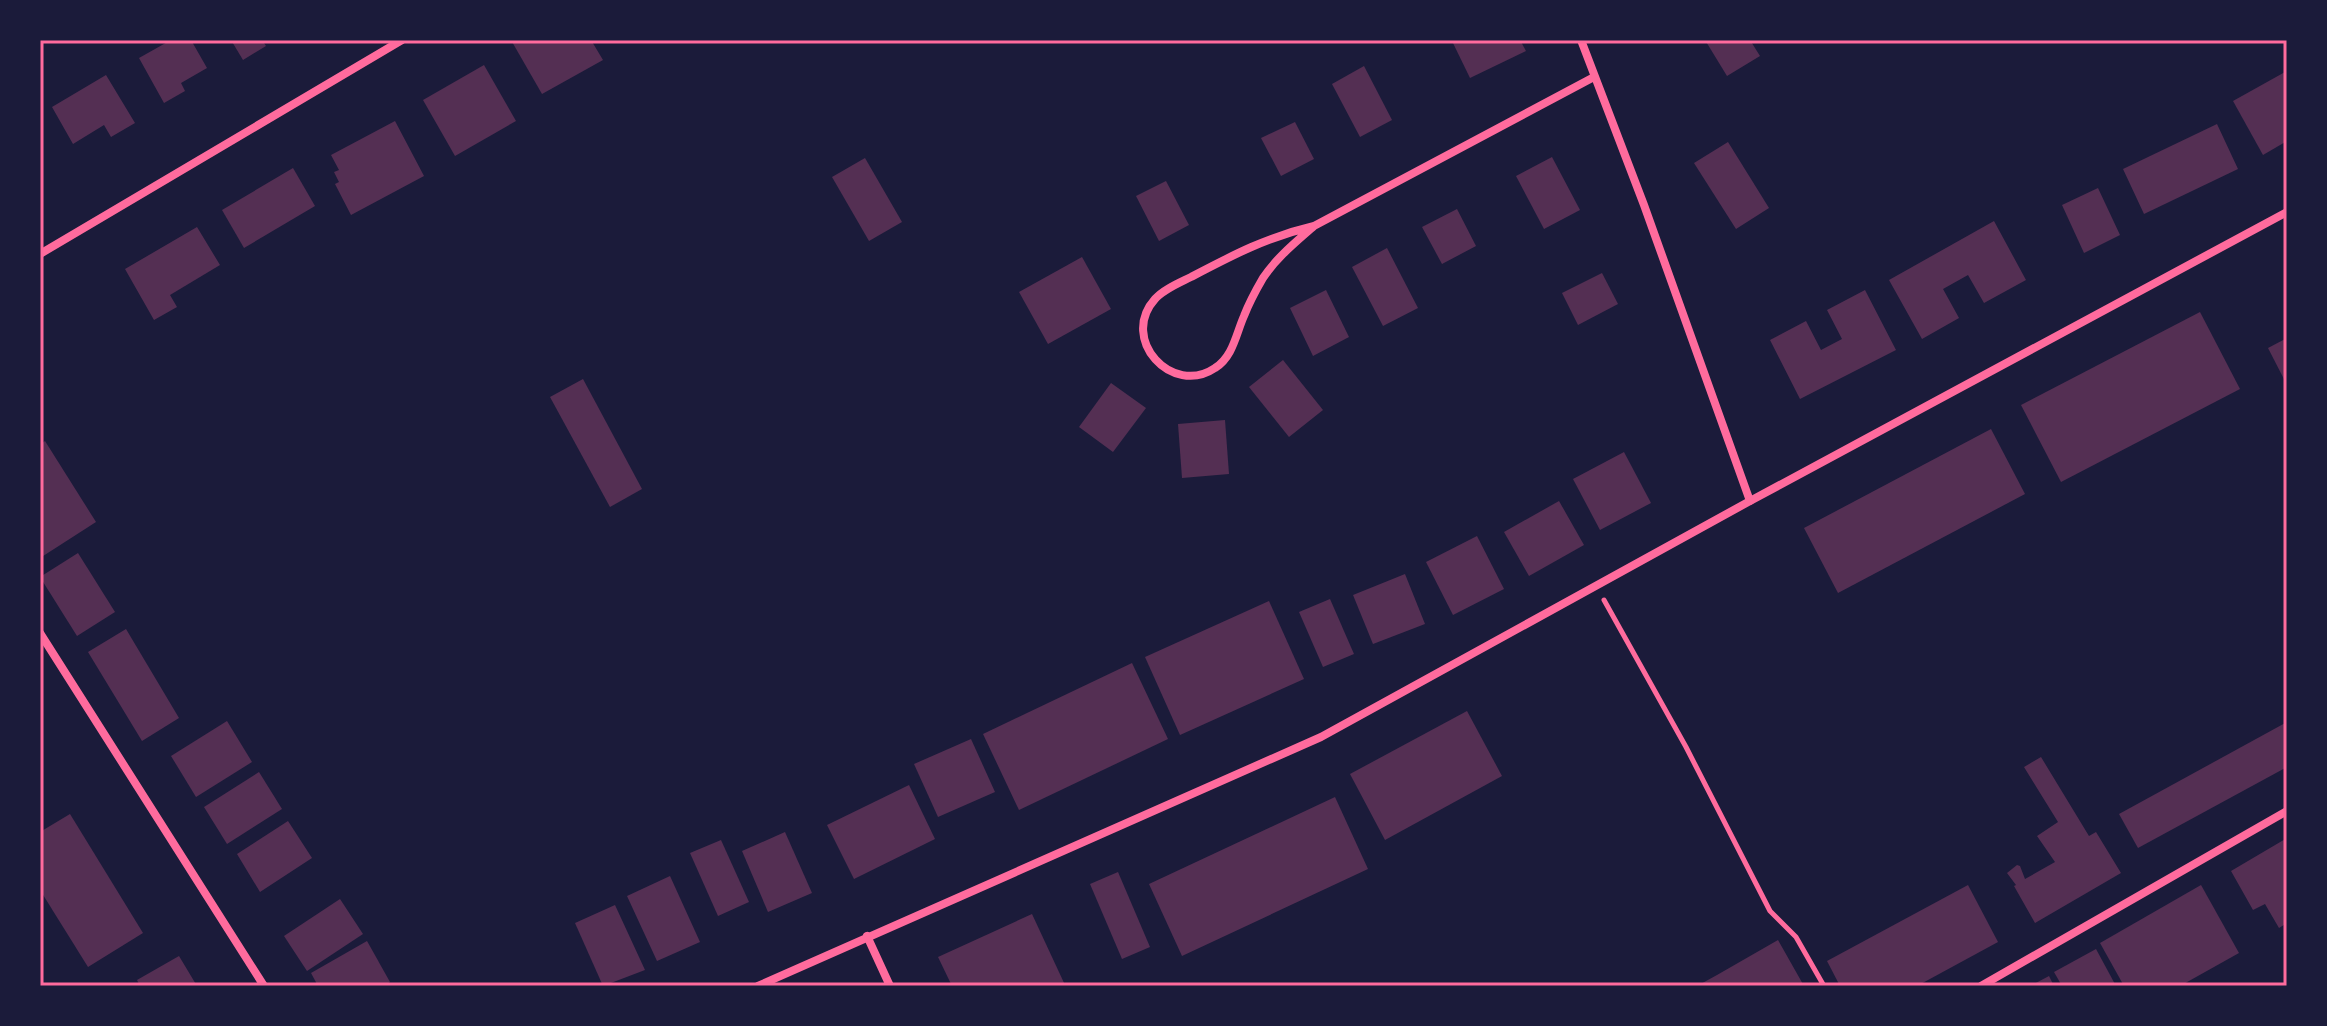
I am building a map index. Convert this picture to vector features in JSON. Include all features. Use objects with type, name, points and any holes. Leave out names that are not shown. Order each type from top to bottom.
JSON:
[{"type":"street","points":[[40,254],[402,40]]},
{"type":"street","points":[[1581,40],[1750,501]]},
{"type":"street","points":[[1314,226],[1275,235],[1247,247],[1155,299],[1143,324],[1144,337],[1154,361],[1174,374],[1190,376],[1206,374],[1218,367],[1229,355],[1244,314],[1265,275],[1282,254],[1314,226],[1594,77]]},
{"type":"street","points":[[758,986],[1321,737],[1750,501],[2287,212]]},
{"type":"street","points":[[40,633],[264,986]]},
{"type":"street","points":[[1981,986],[2287,811]]},
{"type":"street","points":[[867,936],[890,986]]},
{"type":"path","points":[[1595,586],[1686,747],[1770,911],[1796,937],[1824,986]]},
{"type":"building","points":[[171,40],[191,40],[207,68],[181,83],[185,91],[164,103],[139,58]]},
{"type":"building","points":[[231,40],[262,40],[266,46],[243,60]]},
{"type":"building","points":[[511,40],[591,40],[603,60],[542,94]]},
{"type":"building","points":[[1454,40],[1520,40],[1526,51],[1470,78]]},
{"type":"building","points":[[1705,40],[1750,40],[1760,56],[1727,76]]},
{"type":"building","points":[[484,65],[516,121],[455,156],[423,100]]},
{"type":"building","points":[[1364,66],[1392,120],[1360,137],[1332,84]]},
{"type":"building","points":[[2285,72],[2287,141],[2263,155],[2233,101]]},
{"type":"building","points":[[106,75],[135,123],[111,137],[104,125],[73,144],[52,107]]},
{"type":"building","points":[[395,121],[424,176],[351,215],[335,184],[339,182],[334,172],[339,170],[331,155]]},
{"type":"building","points":[[1295,122],[1314,159],[1281,176],[1261,138]]},
{"type":"building","points":[[2217,124],[2238,169],[2144,214],[2123,169]]},
{"type":"building","points":[[1728,142],[1769,208],[1736,229],[1694,163]]},
{"type":"building","points":[[1552,157],[1580,210],[1544,229],[1516,176]]},
{"type":"building","points":[[865,158],[902,222],[869,241],[832,177]]},
{"type":"building","points":[[293,168],[315,206],[244,248],[222,210]]},
{"type":"building","points":[[1166,181],[1189,225],[1159,241],[1136,196]]},
{"type":"building","points":[[2098,188],[2120,235],[2084,253],[2062,205]]},
{"type":"building","points":[[1457,209],[1476,246],[1442,264],[1422,227]]},
{"type":"building","points":[[1994,221],[2026,280],[1984,303],[1968,275],[1943,289],[1959,318],[1922,339],[1889,280]]},
{"type":"building","points":[[197,227],[220,265],[170,295],[177,307],[154,320],[125,269]]},
{"type":"building","points":[[1387,248],[1418,308],[1383,326],[1352,267]]},
{"type":"building","points":[[1082,257],[1111,309],[1048,344],[1019,292]]},
{"type":"building","points":[[1602,273],[1618,304],[1578,325],[1562,293]]},
{"type":"building","points":[[1326,290],[1349,337],[1313,356],[1290,308]]},
{"type":"building","points":[[1865,290],[1896,350],[1800,399],[1770,340],[1806,321],[1821,350],[1842,339],[1827,310]]},
{"type":"building","points":[[2200,312],[2240,389],[2061,482],[2021,405]]},
{"type":"building","points":[[2287,338],[2287,385],[2268,348]]},
{"type":"building","points":[[1283,360],[1323,410],[1289,437],[1249,387]]},
{"type":"building","points":[[583,379],[642,489],[610,507],[550,397]]},
{"type":"building","points":[[1111,383],[1146,408],[1113,452],[1079,427]]},
{"type":"building","points":[[1225,420],[1229,474],[1182,478],[1178,424]]},
{"type":"building","points":[[1991,429],[2025,494],[1838,593],[1804,528]]},
{"type":"building","points":[[45,441],[96,522],[40,558],[40,445]]},
{"type":"building","points":[[1624,452],[1651,503],[1600,530],[1573,479]]},
{"type":"building","points":[[1559,501],[1584,545],[1529,576],[1504,532]]},
{"type":"building","points":[[1477,536],[1504,589],[1453,615],[1426,562]]},
{"type":"building","points":[[78,553],[115,612],[77,636],[40,577]]},
{"type":"building","points":[[1405,574],[1425,624],[1373,644],[1353,595]]},
{"type":"building","points":[[1330,599],[1354,654],[1323,667],[1299,612]]},
{"type":"building","points":[[1269,601],[1304,679],[1180,735],[1145,657]]},
{"type":"building","points":[[126,629],[179,718],[142,741],[88,652]]},
{"type":"building","points":[[1132,663],[1168,739],[1019,810],[983,734]]},
{"type":"building","points":[[1467,711],[1502,776],[1385,840],[1350,774]]},
{"type":"building","points":[[227,721],[252,762],[196,797],[171,756]]},
{"type":"building","points":[[2287,722],[2287,767],[2138,848],[2119,814]]},
{"type":"building","points":[[971,739],[995,792],[938,817],[914,764]]},
{"type":"building","points":[[2041,757],[2089,836],[2096,832],[2121,873],[2035,923],[2007,873],[2020,866],[2025,879],[2055,862],[2037,836],[2058,822],[2024,767]]},
{"type":"building","points":[[259,772],[282,809],[227,844],[204,807]]},
{"type":"building","points":[[909,785],[935,839],[854,879],[827,825]]},
{"type":"building","points":[[1335,797],[1368,869],[1182,956],[1149,884]]},
{"type":"building","points":[[70,814],[143,933],[88,967],[40,890],[40,832]]},
{"type":"building","points":[[288,821],[312,858],[260,892],[237,854]]},
{"type":"building","points":[[785,832],[812,893],[768,912],[742,851]]},
{"type":"building","points":[[2287,838],[2287,923],[2279,928],[2265,904],[2253,910],[2231,871]]},
{"type":"building","points":[[721,840],[749,902],[718,916],[690,853]]},
{"type":"building","points":[[1118,872],[1150,947],[1122,959],[1090,884]]},
{"type":"building","points":[[670,876],[700,942],[657,961],[627,896]]},
{"type":"building","points":[[1968,885],[1998,942],[1917,986],[1840,986],[1827,961]]},
{"type":"building","points":[[2201,885],[2239,953],[2180,986],[2124,986],[2100,943]]},
{"type":"building","points":[[340,899],[363,934],[307,971],[284,936]]},
{"type":"building","points":[[615,905],[645,970],[603,986],[575,923]]},
{"type":"building","points":[[1032,914],[1065,985],[952,986],[938,957]]},
{"type":"building","points":[[1778,940],[1804,986],[1697,986],[1717,975]]},
{"type":"building","points":[[367,941],[390,982],[384,986],[318,986],[311,973]]},
{"type":"building","points":[[2096,949],[2116,986],[2062,986],[2054,972]]},
{"type":"building","points":[[179,956],[197,986],[140,986],[137,980]]},
{"type":"building","points":[[2049,976],[2054,986],[2030,986]]}]
